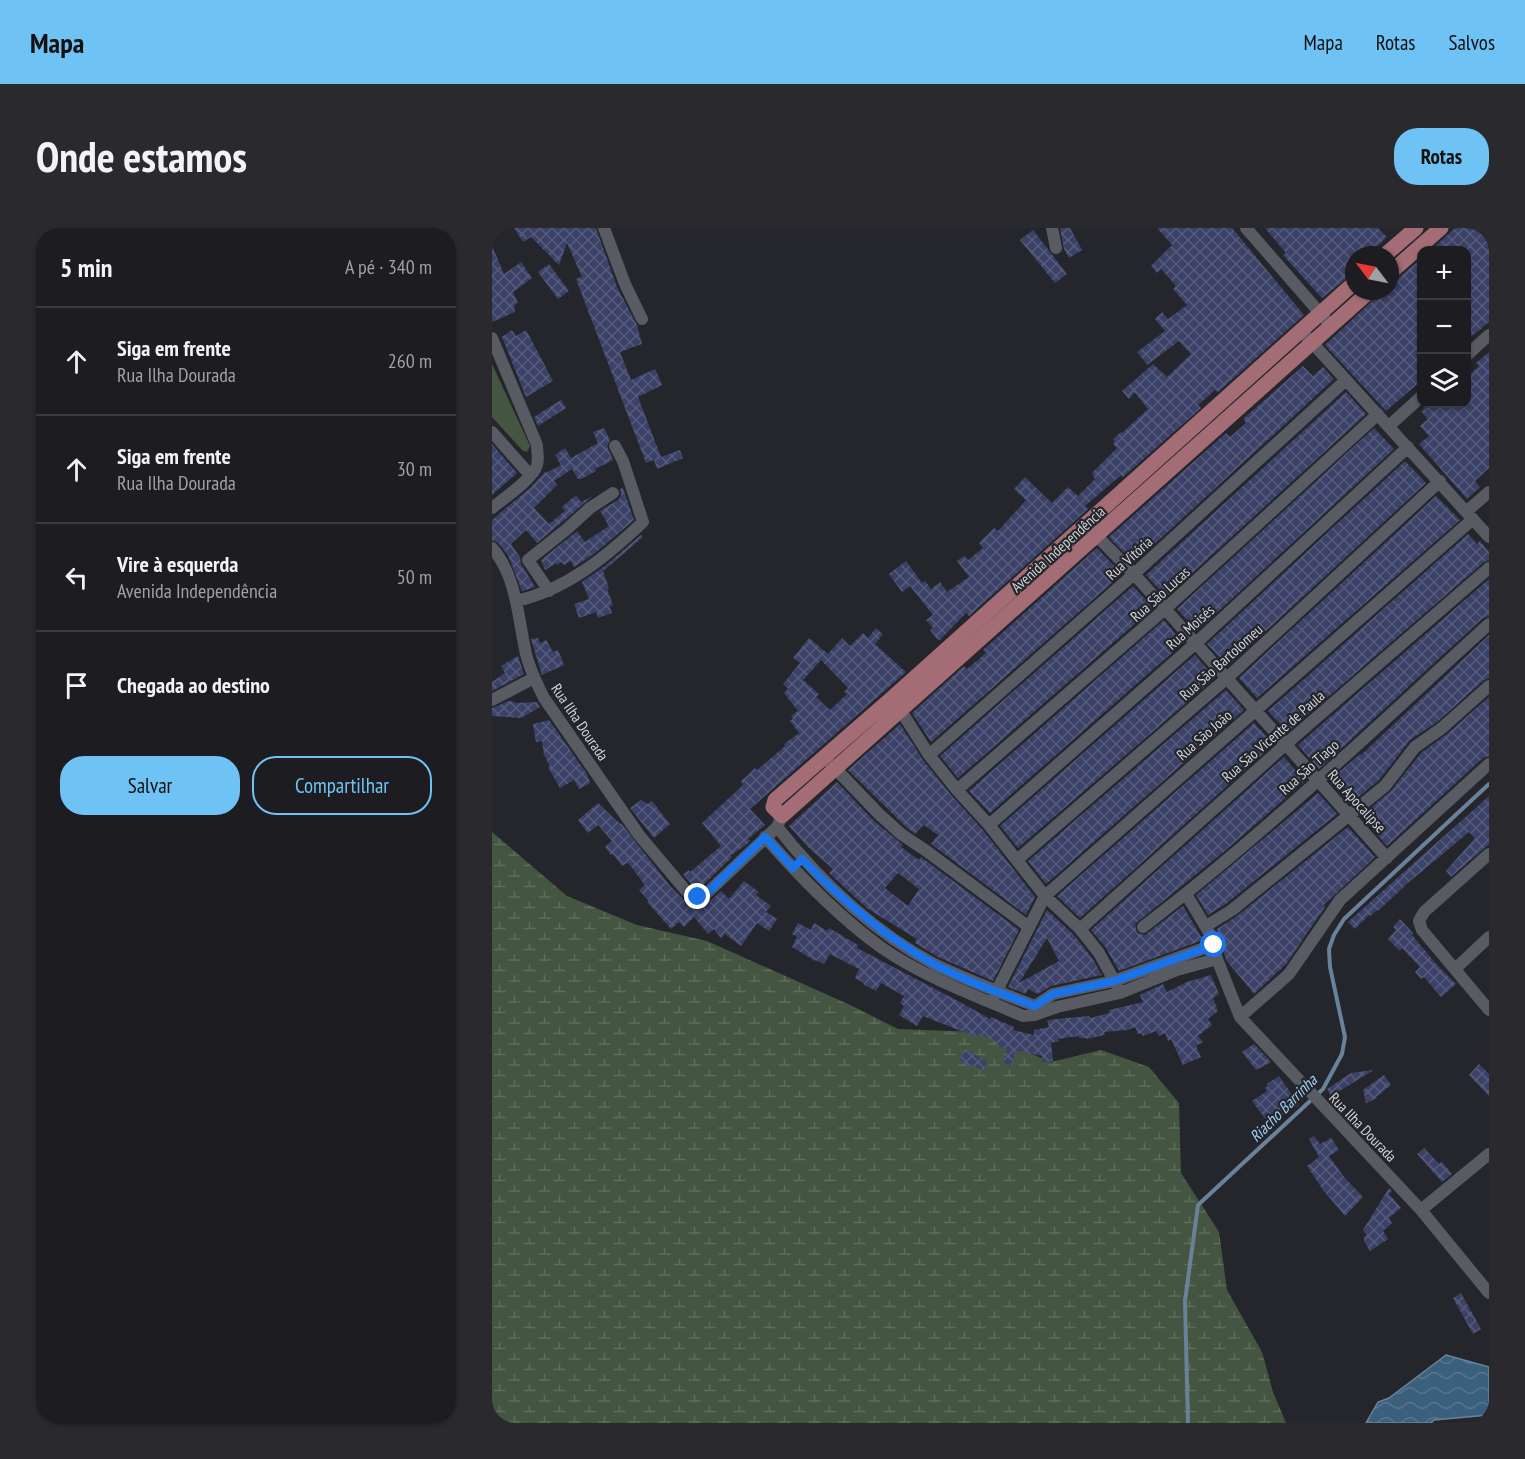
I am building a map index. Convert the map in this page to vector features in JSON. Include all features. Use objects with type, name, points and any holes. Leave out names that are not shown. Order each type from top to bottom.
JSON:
[{"type":"main road","points":[[1395,246],[1416,228]]},
{"type":"main road","points":[[1399,265],[1441,228]]},
{"type":"main road","name":"Avenida Independência","points":[[779,821],[773,807],[775,800],[830,763],[990,621],[1086,525],[1345,291]]},
{"type":"main road","name":"Avenida Independência","points":[[990,621],[1098,536],[1360,300]]},
{"type":"main road","points":[[1195,425],[1207,437]]},
{"type":"street","points":[[604,228],[625,284],[642,319]]},
{"type":"street","points":[[1052,228],[1056,248]]},
{"type":"street","points":[[1246,228],[1331,325]]},
{"type":"street","points":[[1301,330],[1489,537]]},
{"type":"street","points":[[1469,354],[1489,335]]},
{"type":"street","points":[[492,508],[533,472],[538,461],[537,445],[493,345]]},
{"type":"street","name":"Rua Vitória","points":[[929,755],[1134,574],[1346,380]]},
{"type":"street","points":[[1389,426],[1417,401]]},
{"type":"street","name":"Rua São Lucas","points":[[957,790],[1166,609],[1378,414]]},
{"type":"street","points":[[492,432],[533,472]]},
{"type":"street","points":[[516,602],[560,586],[594,564],[643,522],[623,461],[615,446]]},
{"type":"street","name":"Rua Moisés","points":[[989,825],[1196,643],[1408,447]]},
{"type":"street","name":"Rua São Bartolomeu","points":[[1017,860],[1227,678],[1440,481]]},
{"type":"street","name":"Rua São João","points":[[993,997],[1045,896],[1256,710],[1470,515],[1489,492]]},
{"type":"street","points":[[549,591],[528,560],[590,508],[613,493]]},
{"type":"street","name":"Rua Apocalipse","points":[[1086,525],[1166,609],[1387,858]]},
{"type":"street","name":"Rua Ilha Dourada","points":[[492,548],[506,567],[527,656],[544,698],[639,835],[687,892],[698,897],[707,893],[765,837]]},
{"type":"street","name":"Rua São Vicente de Paula","points":[[1080,929],[1286,744],[1489,568]]},
{"type":"street","name":"Rua São Tiago","points":[[1143,927],[1186,894],[1318,780],[1489,624]]},
{"type":"street","points":[[492,700],[534,678]]},
{"type":"street","points":[[1206,926],[1232,910],[1385,786],[1415,747],[1442,728],[1489,686]]},
{"type":"street","points":[[897,704],[929,755],[957,790],[989,825],[1045,896],[1080,929],[1099,953],[1117,987]]},
{"type":"street","points":[[830,763],[901,834],[1029,927]]},
{"type":"street","points":[[1240,1017],[1289,974],[1340,900],[1489,764]]},
{"type":"street","points":[[1214,945],[1117,987],[1053,994],[1035,1006],[993,997],[939,979],[883,948],[793,868],[765,837],[779,821],[802,859],[828,886],[890,936],[933,963],[993,997],[1023,1016],[1034,1015],[1117,987],[1217,959]]},
{"type":"street","points":[[1489,854],[1424,912],[1419,921],[1422,930],[1489,1010]]},
{"type":"street","points":[[793,868],[802,859]]},
{"type":"street","name":"Rua Ilha Dourada","points":[[1186,894],[1206,926],[1240,1017],[1421,1210],[1489,1293]]},
{"type":"street","points":[[883,948],[890,936]]},
{"type":"street","points":[[1455,969],[1489,937]]},
{"type":"street","points":[[1053,994],[1053,1008]]},
{"type":"street","points":[[1421,1210],[1489,1154]]},
{"type":"green space","points":[[492,364],[530,446],[527,452],[523,451],[492,417]]},
{"type":"green space","points":[[492,832],[567,896],[637,925],[707,941],[898,1029],[977,1032],[1051,1062],[1101,1050],[1149,1067],[1179,1103],[1181,1173],[1219,1232],[1227,1290],[1262,1352],[1273,1392],[1286,1423],[492,1423]]},
{"type":"water","points":[[1446,1355],[1489,1367],[1489,1415],[1434,1420],[1431,1423],[1366,1423],[1378,1402],[1389,1398]]},
{"type":"building","points":[[514,228],[596,228],[617,287],[637,325],[642,344],[620,352],[631,380],[655,369],[662,385],[638,397],[661,457],[680,450],[683,458],[657,469],[654,460],[646,463],[576,279],[582,277],[567,243],[559,265],[531,237],[523,242]]},
{"type":"building","points":[[1060,228],[1070,228],[1082,250],[1069,258],[1064,249]]},
{"type":"building","points":[[1157,228],[1232,228],[1304,315],[1218,392],[1215,390],[1198,405],[1201,408],[1123,477],[1121,475],[1085,506],[1088,509],[969,616],[966,613],[940,640],[937,639],[930,630],[933,628],[926,620],[933,615],[910,586],[902,592],[889,574],[906,561],[922,583],[925,581],[931,589],[940,582],[947,592],[969,577],[957,561],[964,556],[968,560],[983,548],[979,543],[994,528],[998,531],[1026,500],[1014,489],[1025,477],[1052,503],[1068,487],[1078,496],[1095,479],[1092,473],[1117,448],[1113,444],[1115,442],[1113,439],[1148,409],[1136,394],[1134,393],[1129,399],[1122,391],[1153,364],[1167,377],[1191,354],[1179,341],[1147,365],[1137,352],[1165,331],[1155,319],[1162,312],[1168,319],[1187,305],[1173,289],[1176,286],[1161,269],[1157,273],[1151,266],[1172,245]]},
{"type":"building","points":[[1265,228],[1378,228],[1387,237],[1378,246],[1345,246],[1345,279],[1322,298],[1283,255],[1286,253]]},
{"type":"building","points":[[1455,228],[1489,228],[1489,322],[1471,337],[1471,246],[1435,246]]},
{"type":"building","points":[[1033,230],[1067,274],[1055,283],[1020,240]]},
{"type":"building","points":[[492,246],[504,274],[521,262],[532,278],[513,292],[518,303],[514,305],[515,312],[492,322]]},
{"type":"building","points":[[1417,262],[1417,384],[1386,411],[1325,345],[1373,300],[1399,300],[1399,277]]},
{"type":"building","points":[[549,264],[569,291],[558,299],[538,272]]},
{"type":"building","points":[[512,330],[516,336],[526,330],[553,381],[526,397],[502,337]]},
{"type":"building","points":[[1489,352],[1489,468],[1475,481],[1480,487],[1467,499],[1419,444],[1429,436],[1420,426],[1428,419],[1421,411],[1424,408],[1471,408],[1471,373],[1479,366],[1476,363]]},
{"type":"building","points":[[1303,366],[1313,376],[1323,367],[1334,379],[1134,563],[1109,537],[1226,433],[1230,437],[1246,423],[1243,419]]},
{"type":"building","points":[[1346,392],[1366,414],[1166,597],[1146,575]]},
{"type":"building","points":[[561,400],[566,408],[538,426],[534,417]]},
{"type":"building","points":[[604,428],[610,440],[607,446],[613,460],[581,479],[578,479],[572,469],[554,481],[557,485],[534,508],[549,524],[565,511],[562,507],[576,495],[581,502],[593,496],[537,543],[526,530],[511,544],[535,587],[522,591],[508,555],[498,543],[492,540],[492,520],[545,472],[561,465],[555,455],[565,448],[571,458],[598,443],[593,432]]},
{"type":"building","points":[[1374,428],[1394,449],[1197,631],[1177,609]]},
{"type":"building","points":[[492,444],[517,473],[492,495]]},
{"type":"building","points":[[1405,461],[1426,483],[1228,666],[1207,644]]},
{"type":"building","points":[[623,488],[634,520],[595,553],[574,567],[571,561],[564,565],[562,562],[557,565],[556,563],[545,570],[541,560],[577,531],[585,542],[609,526],[600,511],[618,500],[621,496],[620,489]]},
{"type":"building","points":[[1436,496],[1460,520],[1257,698],[1239,678]]},
{"type":"building","points":[[1468,534],[1477,544],[1480,541],[1489,552],[1489,560],[1291,729],[1285,723],[1282,726],[1268,711]]},
{"type":"building","points":[[641,535],[643,537],[603,571],[613,605],[610,606],[612,613],[598,618],[596,612],[579,618],[574,604],[589,599],[582,582],[605,566]]},
{"type":"building","points":[[1097,548],[1122,574],[931,742],[912,713],[964,666],[967,669],[986,653],[983,650]]},
{"type":"building","points":[[1489,579],[1489,616],[1483,618],[1319,769],[1298,745]]},
{"type":"building","points":[[1133,586],[1153,608],[958,778],[940,756]]},
{"type":"building","points":[[1164,620],[1183,643],[990,813],[969,791]]},
{"type":"building","points":[[876,628],[883,634],[875,644],[906,672],[750,809],[765,825],[748,839],[750,841],[746,845],[730,856],[732,857],[702,886],[698,888],[692,885],[683,874],[689,870],[690,872],[721,846],[702,823],[743,785],[741,781],[755,768],[757,770],[799,733],[790,721],[793,719],[791,716],[798,711],[784,693],[788,689],[783,684],[800,663],[793,658],[809,638],[828,654],[842,638],[850,646],[863,633],[868,638]],"holes":[[[821,660],[848,688],[844,692],[847,694],[830,710],[816,697],[819,694],[803,680]]]},
{"type":"building","points":[[1489,635],[1489,678],[1437,722],[1410,740],[1379,780],[1350,804],[1330,780],[1361,755]]},
{"type":"building","points":[[538,638],[540,643],[546,640],[553,652],[558,650],[564,665],[542,675],[531,639]]},
{"type":"building","points":[[1195,655],[1215,678],[1018,848],[1000,826]]},
{"type":"building","points":[[518,656],[524,674],[492,691],[492,682],[505,673],[501,666]]},
{"type":"building","points":[[1226,690],[1244,710],[1046,884],[1028,861]]},
{"type":"building","points":[[1489,697],[1489,756],[1483,758],[1387,846],[1361,816],[1391,791],[1421,753],[1447,734]]},
{"type":"building","points":[[509,701],[537,702],[540,707],[521,718],[492,716],[492,708]]},
{"type":"building","points":[[549,720],[587,774],[590,783],[579,789],[574,780],[560,788],[548,767],[550,766],[544,755],[542,741],[536,742],[533,724]]},
{"type":"building","points":[[1254,723],[1274,744],[1080,918],[1057,896]]},
{"type":"building","points":[[900,724],[923,760],[983,830],[1035,897],[1026,915],[931,844],[938,835],[924,825],[915,834],[906,827],[848,770]]},
{"type":"building","points":[[1284,757],[1305,781],[1227,849],[1135,924],[1137,933],[1145,935],[1183,906],[1203,940],[1119,971],[1106,948],[1091,930]]},
{"type":"building","points":[[837,782],[873,820],[903,845],[901,847],[919,860],[921,857],[1019,930],[993,981],[938,957],[915,943],[917,939],[868,909],[829,873],[833,869],[789,826]],"holes":[[[898,873],[919,889],[908,906],[885,888]]]},
{"type":"building","points":[[1318,793],[1337,814],[1227,903],[1208,915],[1196,895]]},
{"type":"building","points":[[1489,796],[1489,844],[1451,877],[1446,871],[1475,838],[1469,832],[1355,929],[1348,922]]},
{"type":"building","points":[[641,800],[648,804],[652,801],[670,824],[654,838],[630,808]]},
{"type":"building","points":[[598,803],[621,823],[670,886],[684,900],[701,905],[721,891],[729,899],[744,881],[759,892],[756,895],[771,906],[766,912],[777,919],[769,931],[757,923],[741,946],[725,934],[721,938],[714,929],[708,934],[694,917],[684,927],[679,922],[671,929],[639,890],[645,885],[629,864],[622,866],[605,847],[612,841],[598,825],[588,833],[578,820]]},
{"type":"building","points":[[1348,827],[1375,857],[1324,905],[1325,907],[1286,964],[1254,994],[1226,960],[1217,929],[1237,916]]},
{"type":"building","points":[[1047,910],[1074,935],[1102,975],[1051,986],[1038,994],[1028,989],[1026,994],[1008,987]],"holes":[[[1047,938],[1059,961],[1019,983]]]},
{"type":"building","points":[[1400,919],[1437,965],[1456,984],[1441,997],[1424,977],[1421,979],[1415,972],[1420,967],[1402,948],[1400,951],[1388,939],[1396,930],[1393,927]]},
{"type":"building","points":[[798,923],[811,930],[814,923],[827,931],[829,928],[858,945],[857,948],[990,1019],[991,1017],[1014,1027],[1013,1030],[1034,1035],[1034,1030],[1049,1027],[1047,1020],[1089,1016],[1090,1018],[1110,1013],[1109,1010],[1143,1002],[1140,995],[1163,984],[1167,992],[1187,982],[1211,975],[1219,994],[1213,998],[1218,1011],[1208,1019],[1212,1025],[1198,1036],[1203,1042],[1196,1046],[1201,1057],[1183,1065],[1171,1039],[1168,1041],[1165,1033],[1159,1036],[1156,1031],[1143,1036],[1141,1033],[1138,1034],[1135,1027],[1128,1030],[1104,1032],[1105,1035],[1086,1039],[1079,1038],[1079,1036],[1058,1039],[1059,1041],[1051,1043],[1053,1061],[1042,1062],[1042,1056],[1016,1051],[1012,1065],[1003,1063],[1007,1049],[996,1045],[997,1042],[979,1034],[976,1037],[923,1016],[917,1026],[899,1015],[904,1006],[900,1003],[904,996],[881,983],[876,991],[863,984],[855,978],[859,969],[830,954],[824,964],[792,947],[797,937],[792,934]]},
{"type":"building","points":[[1254,1044],[1271,1062],[1256,1070],[1242,1052]]},
{"type":"building","points":[[965,1049],[987,1061],[983,1071],[959,1060]]},
{"type":"building","points":[[1479,1064],[1489,1074],[1489,1096],[1469,1075]]},
{"type":"building","points":[[1374,1070],[1331,1096],[1327,1089],[1351,1073]]},
{"type":"building","points":[[1384,1075],[1391,1085],[1377,1098],[1366,1103],[1363,1090]]},
{"type":"building","points":[[1279,1076],[1299,1105],[1283,1115],[1279,1111],[1266,1120],[1252,1101],[1267,1091],[1265,1088],[1267,1084]]},
{"type":"building","points":[[1314,1136],[1320,1144],[1331,1138],[1339,1150],[1329,1156],[1344,1177],[1363,1197],[1345,1216],[1307,1166],[1319,1157],[1309,1139]]},
{"type":"building","points":[[1424,1148],[1439,1164],[1442,1162],[1452,1174],[1442,1182],[1417,1154]]},
{"type":"building","points":[[1389,1188],[1392,1191],[1389,1194],[1401,1208],[1389,1218],[1392,1223],[1383,1231],[1388,1239],[1370,1251],[1364,1241],[1367,1235],[1363,1230]]},
{"type":"building","points":[[1461,1293],[1481,1329],[1473,1334],[1453,1298]]},
{"type":"waterway","name":"Riacho Barrinha","points":[[1188,1423],[1185,1301],[1198,1205],[1323,1089],[1342,1054],[1345,1037],[1330,967],[1329,949],[1344,919],[1489,784]]},
{"type":"route","points":[[698,897],[707,893],[765,837],[793,868],[802,859],[828,886],[890,936],[933,963],[1035,1006],[1053,994],[1114,981],[1214,945]]}]
